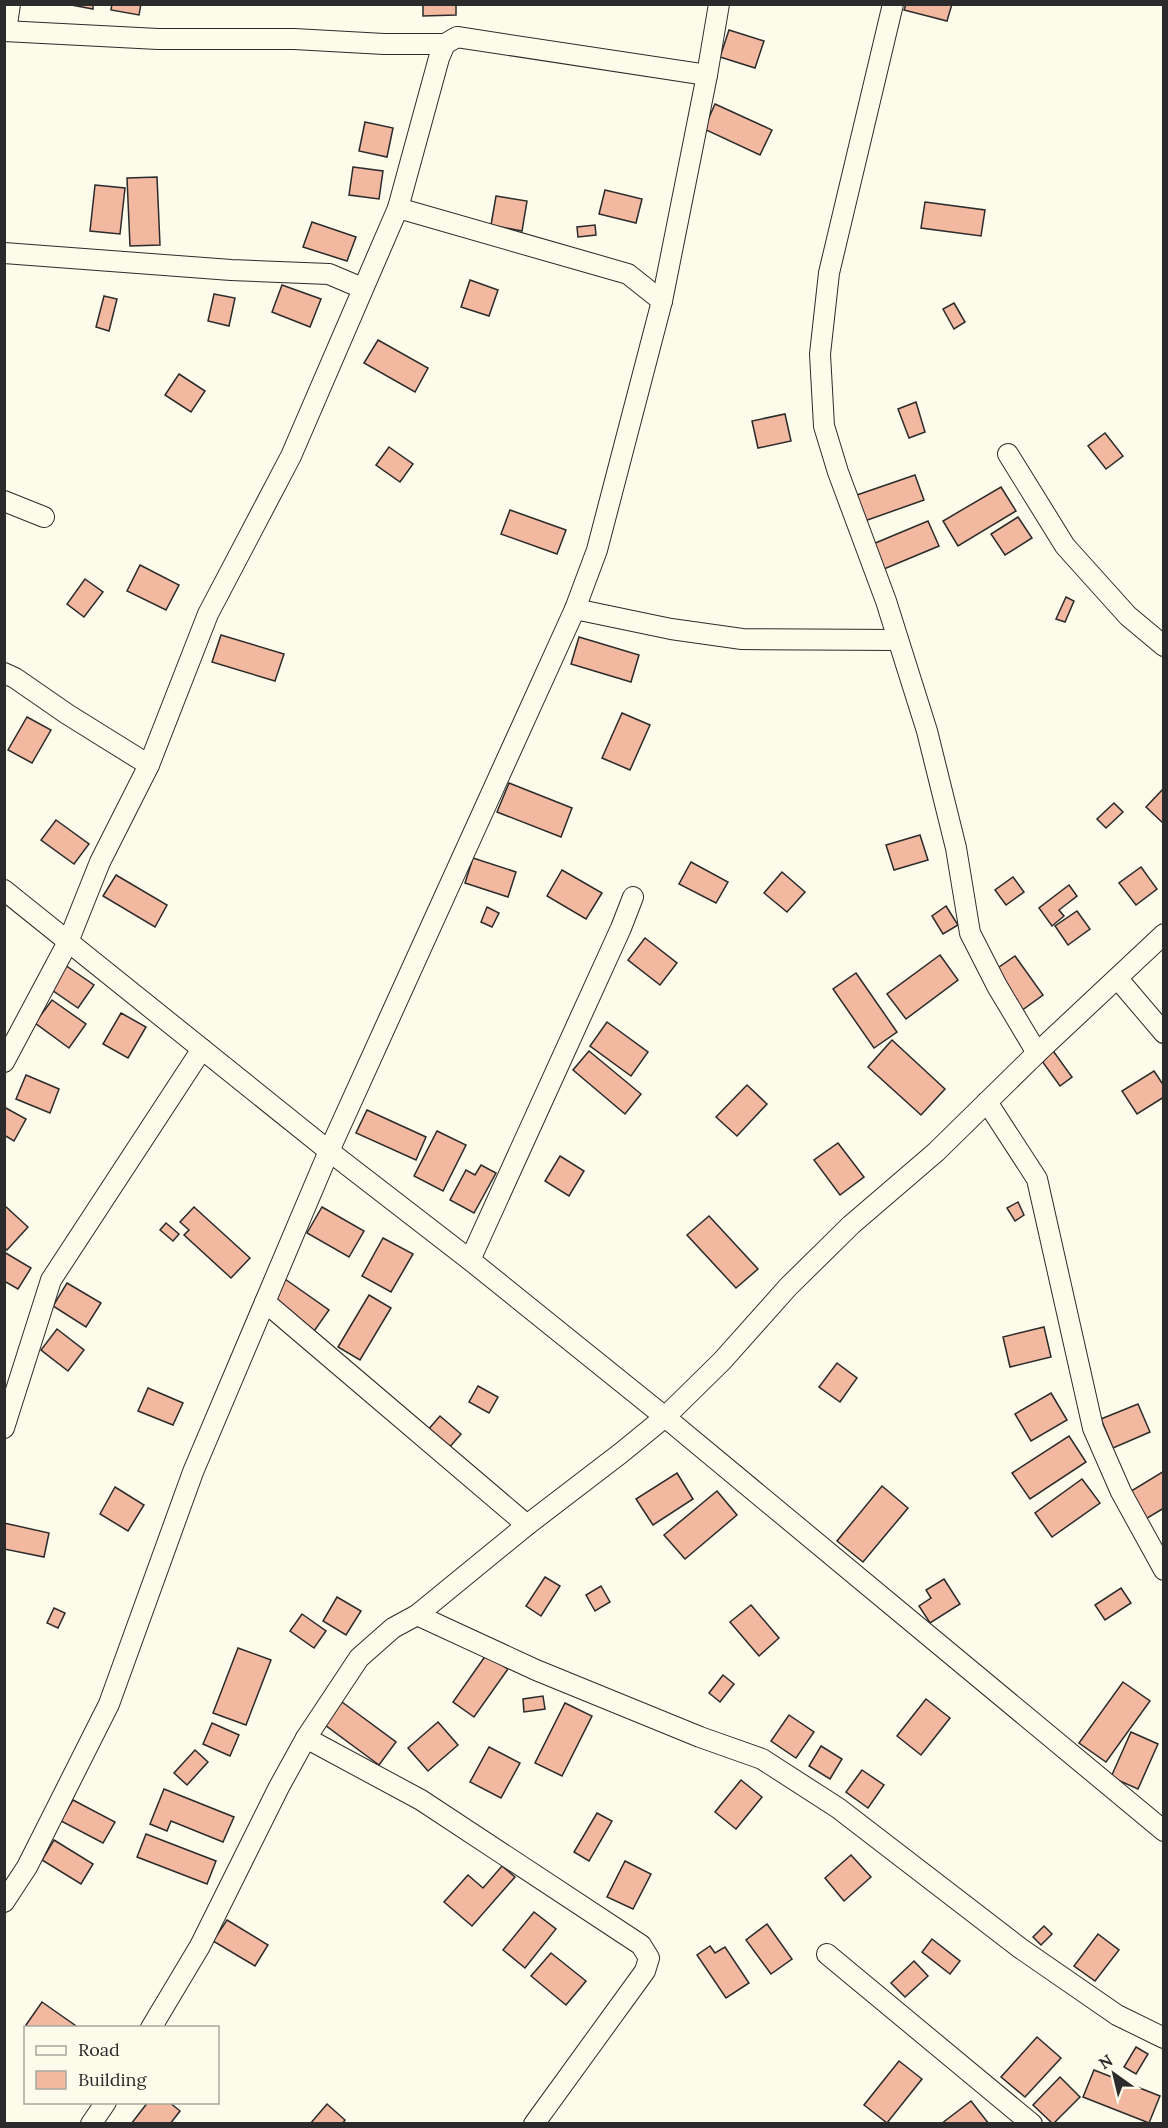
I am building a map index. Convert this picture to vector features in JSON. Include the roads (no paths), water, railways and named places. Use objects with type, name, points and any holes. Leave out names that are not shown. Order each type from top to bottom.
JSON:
[{"type":"street","points":[[10,4],[5,31],[158,39],[294,39],[384,44],[445,44],[457,37],[707,75]]},
{"type":"street","points":[[4,1902],[27,1867],[109,1704],[193,1472],[329,1151],[575,609],[597,550],[662,301],[720,4]]},
{"type":"street","points":[[893,4],[829,273],[820,354],[824,426],[838,472],[886,601],[932,752],[956,848],[970,933],[997,986],[1037,1053]]},
{"type":"street","points":[[4,1062],[68,942],[100,862],[149,765],[207,614],[291,456],[398,208],[439,58],[445,44]]},
{"type":"street","points":[[398,208],[628,274],[662,301]]},
{"type":"street","points":[[4,253],[231,270],[329,274],[362,288]]},
{"type":"street","points":[[1008,454],[1065,546],[1128,616],[1164,646]]},
{"type":"street","points":[[4,501],[44,517]]},
{"type":"street","points":[[575,609],[671,629],[742,639],[898,639]]},
{"type":"street","points":[[4,673],[149,765]]},
{"type":"street","points":[[4,890],[665,1417],[1164,1831]]},
{"type":"street","points":[[470,1260],[633,897]]},
{"type":"street","points":[[152,2026],[200,1946],[279,1787],[306,1738],[359,1658],[393,1628],[417,1615],[665,1417],[722,1361],[788,1287],[851,1225],[936,1152],[1164,934]]},
{"type":"street","points":[[1118,979],[1164,1033]]},
{"type":"street","points":[[4,1428],[51,1280],[202,1050]]},
{"type":"street","points":[[987,1102],[1038,1179],[1094,1428],[1121,1492],[1164,1570]]},
{"type":"street","points":[[265,1302],[527,1525]]},
{"type":"street","points":[[417,1615],[536,1671],[700,1737],[762,1759],[838,1808],[1020,1948],[1117,2015],[1164,2038]]},
{"type":"street","points":[[306,1738],[421,1800],[641,1945],[649,1958],[645,1971],[534,2124]]},
{"type":"street","points":[[827,1954],[1032,2124]]},
{"type":"street","points":[[91,2124],[105,2104]]}]
